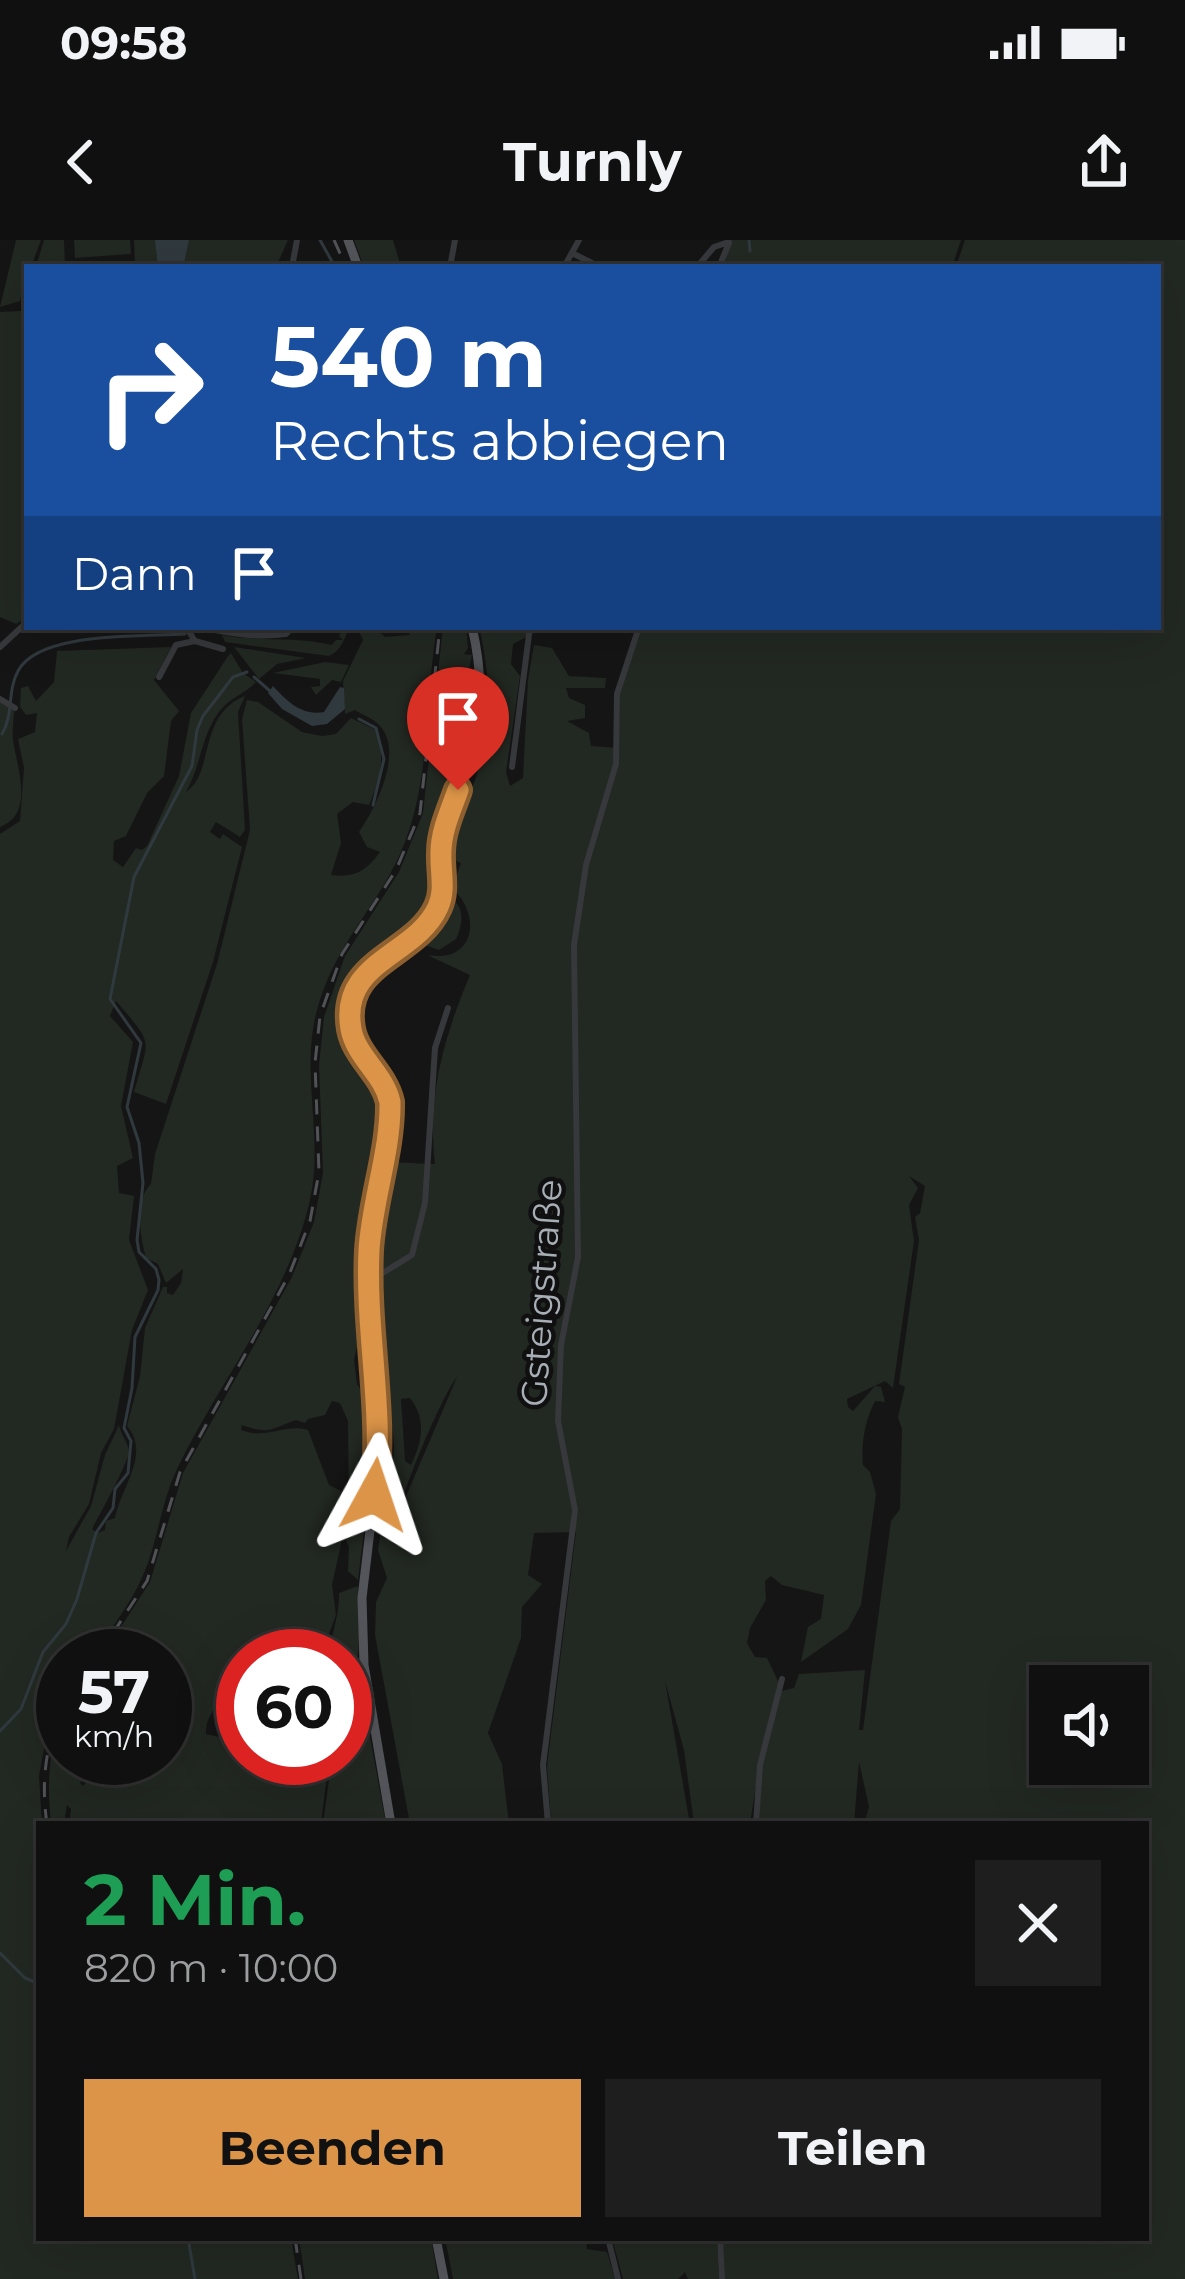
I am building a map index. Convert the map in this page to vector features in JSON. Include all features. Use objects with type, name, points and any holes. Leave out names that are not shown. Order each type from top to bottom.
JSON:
[{"type":"main road","points":[[391,1821],[363,1648],[364,1573],[380,1446],[368,1282],[371,1225],[390,1102],[383,1080],[355,1041],[351,1008],[365,974],[420,931],[440,901],[443,833],[471,756],[480,714],[481,678],[473,630]]},
{"type":"main road","points":[[437,2241],[444,2279]]},
{"type":"street","points":[[566,264],[579,240]]},
{"type":"street","points":[[700,264],[714,247],[730,241]]},
{"type":"street","points":[[572,254],[594,264]]},
{"type":"street","points":[[0,647],[24,625]]},
{"type":"street","points":[[215,630],[269,636],[289,630]]},
{"type":"street","points":[[512,767],[530,630]]},
{"type":"street","name":"Gsteigstraße","points":[[548,1821],[543,1765],[575,1510],[559,1421],[561,1345],[578,1257],[574,945],[586,865],[616,764],[617,694],[638,630]]},
{"type":"street","points":[[159,677],[176,645],[191,634],[223,649]]},
{"type":"street","points":[[0,699],[13,707]]},
{"type":"street","points":[[368,1282],[412,1255],[425,1203],[435,1048],[448,1008]]},
{"type":"street","points":[[756,1821],[760,1765],[782,1678]]},
{"type":"street","points":[[609,2241],[618,2279]]},
{"type":"street","points":[[719,2241],[722,2279]]},
{"type":"shaded area","points":[[16,240],[41,240],[32,264],[24,264],[20,301],[0,307]]},
{"type":"shaded area","points":[[44,240],[64,240],[65,264],[37,264]]},
{"type":"shaded area","points":[[74,240],[130,240],[131,254],[75,258]]},
{"type":"shaded area","points":[[134,240],[288,240],[277,264],[135,264]]},
{"type":"shaded area","points":[[155,240],[189,240],[184,264],[158,264]]},
{"type":"shaded area","points":[[354,240],[393,240],[400,264],[363,264]]},
{"type":"shaded area","points":[[732,240],[961,240],[953,264],[723,264]]},
{"type":"shaded area","points":[[965,240],[1185,240],[1185,2279],[724,2279],[722,2241],[1149,2241],[1149,1821],[865,1821],[869,1807],[859,1762],[854,1821],[759,1821],[762,1765],[781,1691],[794,1688],[799,1674],[865,1670],[859,1730],[863,1730],[891,1521],[900,1509],[902,1429],[898,1417],[905,1387],[899,1384],[919,1240],[915,1217],[925,1186],[909,1176],[918,1188],[909,1205],[914,1241],[893,1388],[885,1381],[847,1399],[853,1411],[875,1386],[881,1387],[885,1402],[875,1401],[863,1440],[863,1465],[876,1494],[861,1605],[848,1629],[801,1662],[808,1627],[821,1619],[824,1595],[782,1585],[771,1576],[765,1581],[766,1600],[747,1643],[755,1657],[767,1658],[779,1683],[766,1736],[751,1821],[694,1821],[684,1750],[665,1681],[689,1821],[551,1821],[547,1766],[576,1532],[534,1533],[528,1575],[542,1584],[522,1607],[521,1638],[488,1733],[502,1764],[509,1821],[409,1821],[375,1635],[376,1602],[387,1578],[378,1550],[381,1531],[394,1531],[457,1377],[422,1447],[405,1492],[396,1523],[385,1530],[394,1444],[384,1387],[378,1243],[387,1162],[435,1164],[433,1114],[440,1067],[470,975],[427,955],[455,952],[469,935],[468,912],[452,888],[461,863],[452,859],[487,722],[488,683],[480,630],[527,630],[526,637],[513,644],[511,664],[520,676],[506,772],[510,786],[523,778],[534,645],[552,648],[569,676],[606,678],[605,688],[566,688],[569,698],[585,705],[585,718],[567,721],[589,733],[591,746],[618,748],[620,694],[639,630],[1161,630],[1161,264],[957,264]],"holes":[[[410,1398],[421,1431],[411,1465],[405,1461],[401,1399]]]},
{"type":"shaded area","points":[[24,302],[24,620],[16,624],[0,617],[0,312],[21,311]]},
{"type":"shaded area","points":[[348,630],[344,640],[337,651],[329,656],[225,642],[222,635],[332,645],[343,640],[339,636]]},
{"type":"shaded area","points":[[358,630],[378,630],[385,637],[437,630],[419,790],[405,842],[336,963],[317,1010],[311,1057],[314,1176],[300,1236],[270,1304],[178,1467],[148,1563],[124,1611],[112,1629],[36,1629],[36,1785],[42,1821],[36,1821],[36,2241],[292,2241],[298,2279],[0,2279],[0,834],[20,821],[24,768],[18,739],[35,732],[37,713],[26,715],[20,707],[21,688],[28,686],[36,701],[54,682],[57,651],[171,647],[154,680],[179,711],[171,721],[164,776],[147,793],[126,836],[114,841],[113,860],[123,867],[136,848],[147,846],[179,776],[191,713],[231,653],[243,673],[256,682],[227,703],[213,721],[186,792],[201,772],[220,716],[245,696],[238,712],[245,830],[240,837],[216,822],[210,832],[220,839],[223,834],[242,847],[213,962],[166,1104],[134,1092],[145,1050],[143,1035],[116,1001],[110,1016],[133,1042],[121,1106],[133,1158],[117,1166],[119,1193],[134,1196],[129,1240],[148,1290],[132,1330],[114,1429],[101,1453],[89,1504],[66,1551],[91,1506],[119,1425],[128,1457],[92,1529],[97,1533],[105,1530],[106,1521],[115,1518],[135,1459],[134,1437],[127,1426],[140,1376],[145,1328],[163,1287],[173,1295],[181,1283],[183,1269],[166,1283],[158,1264],[146,1258],[140,1209],[217,964],[250,830],[242,719],[247,700],[258,702],[302,732],[336,734],[351,718],[376,730],[381,759],[376,786],[369,805],[353,802],[337,814],[341,843],[331,875],[359,872],[380,852],[367,847],[359,832],[385,780],[389,749],[377,723],[355,710],[345,714],[343,681],[363,640]]},
{"type":"shaded area","points":[[443,630],[466,630],[464,654],[472,655],[467,679],[462,680],[453,736],[458,738],[450,762],[455,783],[438,832],[436,889],[430,908],[415,926],[361,968],[347,995],[344,1018],[350,1043],[385,1103],[366,1224],[365,1315],[354,1359],[357,1384],[372,1408],[374,1449],[358,1580],[348,1571],[346,1540],[355,1524],[349,1518],[348,1421],[340,1403],[332,1401],[325,1415],[305,1423],[296,1420],[264,1430],[242,1425],[241,1430],[250,1433],[308,1430],[329,1485],[343,1492],[341,1544],[332,1585],[336,1615],[331,1629],[216,1629],[216,1707],[206,1734],[216,1736],[216,1785],[326,1785],[321,1821],[69,1821],[67,1805],[64,1821],[51,1821],[49,1785],[192,1785],[192,1629],[120,1629],[150,1582],[183,1473],[292,1277],[314,1222],[323,1173],[319,1065],[324,1017],[345,956],[399,872],[423,813]]},
{"type":"shaded area","points":[[234,647],[306,658],[277,664],[259,679]]},
{"type":"shaded area","points":[[325,662],[349,665],[341,682],[332,680],[316,695],[311,687],[320,686],[320,679],[273,673]]},
{"type":"shaded area","points":[[273,686],[296,706],[316,713],[324,712],[340,687],[344,688],[345,709],[327,724],[312,726],[282,709],[268,693]]},
{"type":"shaded area","points":[[0,702],[14,709],[21,800],[11,821],[0,827]]},
{"type":"shaded area","points":[[451,898],[461,917],[456,939],[439,950],[422,944],[441,925]]},
{"type":"shaded area","points":[[358,1586],[359,1629],[334,1629],[339,1593]]},
{"type":"shaded area","points":[[372,1748],[385,1821],[323,1821],[328,1785],[372,1785]]},
{"type":"shaded area","points":[[299,2241],[432,2241],[438,2279],[305,2279]]},
{"type":"shaded area","points":[[446,2241],[586,2241],[587,2249],[607,2252],[615,2279],[453,2279]]},
{"type":"shaded area","points":[[613,2241],[717,2241],[719,2279],[688,2279],[685,2272],[678,2279],[623,2279]]},
{"type":"waterway","points":[[320,240],[333,264]]},
{"type":"waterway","points":[[749,240],[750,251]]},
{"type":"waterway","points":[[2,734],[15,679],[29,658],[94,639],[185,634]]},
{"type":"waterway","points":[[0,1731],[21,1709],[43,1652],[66,1624],[96,1533],[113,1508],[115,1489],[128,1473],[131,1441],[124,1428],[135,1337],[159,1280],[156,1269],[139,1252],[137,1240],[143,1183],[139,1143],[127,1107],[141,1043],[110,999],[134,877],[192,766],[203,716],[233,677],[247,672]]},
{"type":"waterway","points":[[254,677],[270,691]]},
{"type":"waterway","points":[[359,719],[376,728],[384,759],[373,805]]},
{"type":"waterway","points":[[0,1953],[36,1983]]},
{"type":"waterway","points":[[189,2241],[195,2279]]},
{"type":"railway","points":[[334,240],[345,264]]},
{"type":"railway","points":[[116,1629],[147,1581],[180,1472],[289,1275],[310,1221],[319,1172],[315,1063],[320,1016],[342,954],[396,870],[420,813],[440,630]]},
{"type":"railway","points":[[45,1785],[47,1821]]},
{"type":"railway","points":[[295,2241],[301,2279]]},
{"type":"route","points":[[374,1495],[380,1424],[369,1247],[391,1115],[388,1090],[355,1041],[351,1008],[365,974],[420,931],[436,911],[442,889],[443,833],[458,790]]}]
